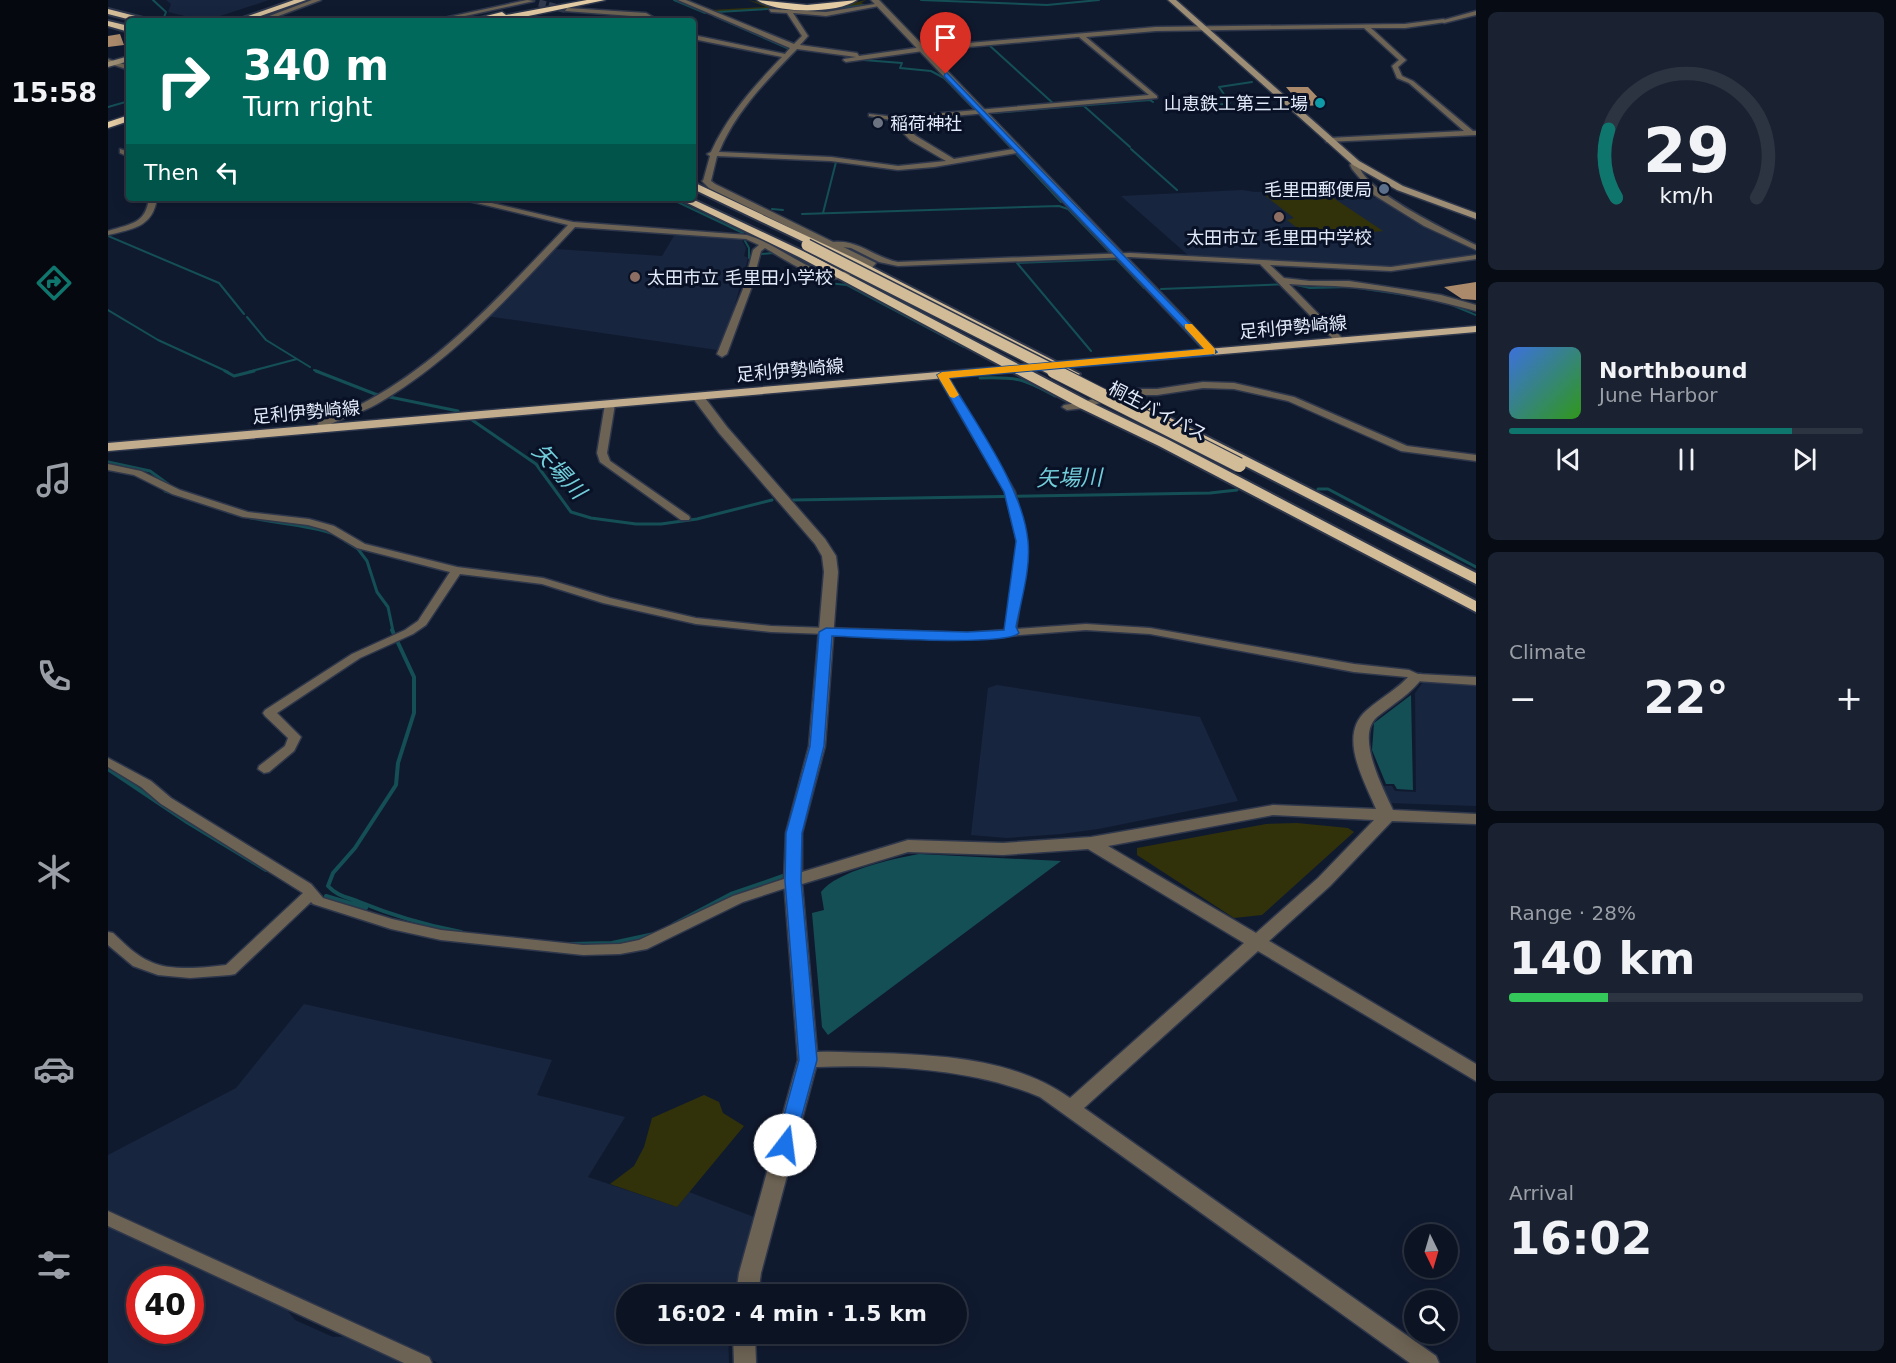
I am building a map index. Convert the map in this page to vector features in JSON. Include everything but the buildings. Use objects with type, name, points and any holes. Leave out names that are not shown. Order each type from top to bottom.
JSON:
[{"type":"highway","points":[[235,18],[302,0]]},
{"type":"highway","points":[[485,18],[580,0]]},
{"type":"highway","points":[[506,18],[601,0]]},
{"type":"highway","points":[[761,0],[782,5],[813,7],[838,5],[853,0]]},
{"type":"highway","points":[[771,0],[805,4],[841,0]]},
{"type":"highway","points":[[246,18],[288,2]]},
{"type":"highway","points":[[253,18],[288,2]]},
{"type":"highway","points":[[487,18],[566,5]]},
{"type":"highway","points":[[108,11],[133,18]]},
{"type":"highway","points":[[108,15],[126,20]]},
{"type":"highway","points":[[108,22],[126,27]]},
{"type":"highway","points":[[108,120],[126,114]]},
{"type":"highway","points":[[108,124],[126,119]]},
{"type":"highway","points":[[696,187],[758,214],[866,268],[1476,579]]},
{"type":"highway","name":"桐生バイパス","points":[[696,192],[1234,467],[1476,586]]},
{"type":"highway","name":"桐生バイパス","points":[[696,197],[803,246]]},
{"type":"highway","points":[[689,201],[841,276],[1476,607]]},
{"type":"highway","name":"桐生バイパス","points":[[1234,467],[1476,599]]},
{"type":"main road","points":[[1172,0],[1356,163],[1400,188],[1476,216]]},
{"type":"main road","points":[[110,63],[126,57]]},
{"type":"main road","name":"足利伊勢崎線","points":[[108,447],[1476,330]]},
{"type":"street","points":[[267,18],[318,0]]},
{"type":"street","points":[[447,18],[529,0],[539,3]]},
{"type":"street","points":[[681,0],[794,48],[846,52],[865,59]]},
{"type":"street","points":[[771,10],[790,13],[838,13],[877,2],[1019,150],[1116,256],[1212,352]]},
{"type":"street","points":[[566,5],[646,15],[652,18]]},
{"type":"street","points":[[473,201],[573,224],[747,237],[827,276],[841,276],[866,268],[871,263],[836,244],[712,186],[707,181],[711,154],[756,89],[805,35],[789,15],[790,13]]},
{"type":"street","points":[[846,60],[923,49],[1161,29],[1422,25],[1476,13]]},
{"type":"street","points":[[1365,26],[1403,60],[1395,66],[1399,77],[1411,82],[1474,133]]},
{"type":"street","points":[[871,115],[896,119],[1155,97],[1081,36]]},
{"type":"street","points":[[696,38],[786,56]]},
{"type":"street","points":[[110,63],[126,67]]},
{"type":"street","points":[[896,119],[894,121],[912,138],[953,162]]},
{"type":"street","points":[[1329,140],[1474,133]]},
{"type":"street","points":[[711,154],[831,159],[898,168],[953,162],[1019,150]]},
{"type":"street","points":[[1356,163],[1354,165],[1356,169],[1377,193],[1427,224],[1476,248]]},
{"type":"street","points":[[108,233],[147,218],[153,211],[153,201]]},
{"type":"street","points":[[320,429],[322,424],[383,396],[439,356],[473,327],[573,224]]},
{"type":"street","points":[[723,354],[747,289],[757,250],[765,244]]},
{"type":"street","points":[[836,244],[852,244],[889,263],[898,264],[1116,256],[1391,268],[1476,258]]},
{"type":"street","points":[[1262,262],[1340,341]]},
{"type":"street","points":[[1283,283],[1349,284],[1441,298],[1476,308]]},
{"type":"street","points":[[942,375],[1010,492],[1022,541],[1021,563],[1010,627],[1012,633]]},
{"type":"street","points":[[1067,407],[1085,405],[1114,394],[1157,392],[1203,385],[1254,389],[1277,394],[1395,446],[1421,452],[1476,458]]},
{"type":"street","points":[[698,397],[829,556],[831,572],[817,746],[794,833],[793,881],[808,1060],[748,1284]]},
{"type":"street","points":[[610,404],[602,453],[605,462],[685,518]]},
{"type":"street","points":[[108,468],[137,472],[176,492],[247,515],[309,522],[330,528],[361,546],[457,570],[543,581],[607,601],[696,621],[743,627],[826,632],[967,636],[1094,627],[1150,631],[1354,668],[1409,674],[1416,677],[1476,681]]},
{"type":"street","points":[[264,769],[290,748],[296,736],[269,713],[356,656],[422,624],[457,570]]},
{"type":"street","points":[[1387,816],[1362,756],[1360,733],[1364,720],[1409,687],[1416,677]]},
{"type":"street","points":[[108,762],[146,784],[166,801],[306,886],[318,901],[391,924],[441,935],[583,950],[620,949],[642,945],[738,899],[874,854],[908,846],[1003,849],[1091,843],[1273,810],[1476,819]]},
{"type":"street","points":[[1070,1109],[1324,882],[1387,816]]},
{"type":"street","points":[[1091,843],[1476,1073]]},
{"type":"street","points":[[108,937],[131,957],[151,968],[214,974],[230,969],[311,893]]},
{"type":"street","points":[[808,1060],[829,1059],[996,1071],[1026,1081],[1047,1092],[1428,1363]]},
{"type":"street","points":[[108,1218],[423,1363]]},
{"type":"street","points":[[744,1344],[745,1363]]},
{"type":"shaded area","points":[[166,0],[269,0],[214,18],[193,18],[168,12],[171,4]]},
{"type":"shaded area","points":[[748,0],[773,6],[836,7],[866,0],[861,3],[867,5],[832,12],[769,8],[717,12],[711,10],[766,7]]},
{"type":"shaded area","name":"太田市立 毛里田中学校","points":[[1365,189],[1374,198],[1382,198],[1444,236],[1476,250],[1476,255],[1399,266],[1189,256],[1121,196],[1242,190],[1255,192]]},
{"type":"shaded area","points":[[1326,193],[1383,231],[1310,238],[1287,220],[1294,218],[1263,194]]},
{"type":"shaded area","name":"太田市立 毛里田小学校","points":[[674,236],[742,240],[746,248],[744,256],[748,258],[725,340],[717,350],[487,316],[510,296],[555,249],[662,256]]},
{"type":"shaded area","points":[[1423,682],[1476,685],[1476,806],[1389,803],[1383,786],[1392,786],[1395,791],[1416,792],[1415,693]]},
{"type":"shaded area","points":[[997,685],[1200,717],[1238,801],[1098,829],[1061,834],[1007,838],[971,835],[988,688]]},
{"type":"shaded area","points":[[1411,695],[1413,790],[1397,789],[1394,784],[1386,784],[1372,750],[1374,723]]},
{"type":"shaded area","points":[[1297,823],[1348,828],[1354,832],[1262,915],[1234,918],[1137,855],[1137,848],[1266,824]]},
{"type":"shaded area","points":[[919,854],[1061,861],[828,1035],[822,1027],[812,913],[824,910],[821,892],[839,878],[852,872]]},
{"type":"shaded area","points":[[304,1004],[552,1060],[537,1095],[625,1117],[588,1177],[677,1207],[689,1192],[754,1217],[737,1284],[616,1284],[616,1344],[728,1344],[729,1363],[438,1363],[108,1210],[108,1155],[236,1088]]},
{"type":"shaded area","points":[[704,1095],[719,1102],[723,1113],[744,1126],[677,1207],[610,1184],[634,1166],[644,1147],[652,1118]]},
{"type":"shaded area","points":[[108,1225],[200,1266],[126,1266],[126,1344],[204,1344],[204,1268],[281,1302],[295,1320],[333,1337],[354,1336],[413,1363],[108,1363]]},
{"type":"waterway","points":[[153,0],[166,12],[164,18]]},
{"type":"waterway","points":[[674,0],[705,13]]},
{"type":"waterway","points":[[921,0],[1047,5],[1099,0]]},
{"type":"waterway","points":[[814,12],[864,5]]},
{"type":"waterway","points":[[718,12],[768,9]]},
{"type":"waterway","points":[[714,16],[787,48],[794,48]]},
{"type":"waterway","points":[[989,45],[1055,105]]},
{"type":"waterway","points":[[849,55],[863,60],[902,63],[900,68],[931,71],[944,78],[975,110]]},
{"type":"waterway","points":[[1165,102],[1187,100],[1193,105],[1228,104],[1230,103],[1219,87],[1252,82]]},
{"type":"waterway","points":[[993,113],[1150,100],[1153,102]]},
{"type":"waterway","points":[[108,107],[126,102]]},
{"type":"waterway","points":[[1084,106],[1130,147]]},
{"type":"waterway","points":[[979,114],[1012,149]]},
{"type":"waterway","points":[[1131,149],[1177,190]]},
{"type":"waterway","points":[[1015,153],[1061,202]]},
{"type":"waterway","points":[[823,213],[836,162]]},
{"type":"waterway","points":[[675,201],[743,233]]},
{"type":"waterway","points":[[802,214],[1059,206],[1068,209],[1116,259]]},
{"type":"waterway","points":[[772,209],[783,210]]},
{"type":"waterway","points":[[108,236],[219,283],[244,314]]},
{"type":"waterway","points":[[745,241],[749,248],[749,258]]},
{"type":"waterway","points":[[761,254],[773,253],[789,262]]},
{"type":"waterway","points":[[1091,351],[1017,263],[1116,259]]},
{"type":"waterway","points":[[1116,259],[1144,288]]},
{"type":"waterway","points":[[801,268],[828,283],[847,285],[964,347]]},
{"type":"waterway","points":[[1161,289],[1292,284],[1310,288],[1351,287],[1419,297]]},
{"type":"waterway","points":[[1447,303],[1476,315]]},
{"type":"waterway","name":"矢場川","points":[[108,310],[158,340],[228,372]]},
{"type":"waterway","points":[[247,317],[266,340],[297,359]]},
{"type":"waterway","name":"矢場川","points":[[248,372],[297,359]]},
{"type":"waterway","name":"矢場川","points":[[297,359],[310,367]]},
{"type":"waterway","name":"矢場川","points":[[314,370],[320,372]]},
{"type":"waterway","name":"矢場川","points":[[225,371],[234,376],[254,371]]},
{"type":"waterway","name":"矢場川","points":[[316,371],[375,394],[458,411]]},
{"type":"waterway","points":[[980,378],[1019,380],[1035,385],[1055,396]]},
{"type":"waterway","name":"矢場川","points":[[472,420],[536,464],[571,512],[591,518],[636,524],[661,524],[697,519],[772,500]]},
{"type":"waterway","points":[[108,462],[150,471],[168,484]]},
{"type":"waterway","name":"矢場川","points":[[1318,489],[1328,489],[1476,567]]},
{"type":"waterway","name":"矢場川","points":[[793,500],[1210,493],[1237,490]]},
{"type":"waterway","points":[[165,491],[192,500]]},
{"type":"waterway","points":[[228,512],[334,534]]},
{"type":"waterway","points":[[345,541],[358,549],[367,561],[377,592],[388,607],[393,631]]},
{"type":"waterway","points":[[392,630],[414,677],[414,713],[398,763],[396,785],[355,848],[333,873],[328,886],[334,892],[382,911],[461,932]]},
{"type":"waterway","points":[[108,769],[187,822],[266,870]]},
{"type":"waterway","points":[[674,924],[731,894],[783,876]]},
{"type":"waterway","points":[[326,896],[366,908]]},
{"type":"waterway","points":[[570,944],[612,943],[654,934]]},
{"type":"tunnel","points":[[539,3],[567,10]]},
{"type":"slow traffic","points":[[954,395],[942,375],[1212,352],[1188,326]]},
{"type":"place","name":"山恵鉄工第三工場","points":[[1320,103]]},
{"type":"place","name":"稲荷神社","points":[[878,123]]},
{"type":"place","name":"毛里田郵便局","points":[[1384,189]]},
{"type":"place","name":"太田市立 毛里田中学校","points":[[1279,217]]},
{"type":"place","name":"太田市立 毛里田小学校","points":[[635,277]]},
{"type":"route","points":[[785,1145],[808,1060],[793,881],[794,833],[817,746],[826,632],[967,636],[1012,633],[1010,627],[1021,563],[1022,541],[1010,492],[942,375],[1212,352],[946,74]]}]
